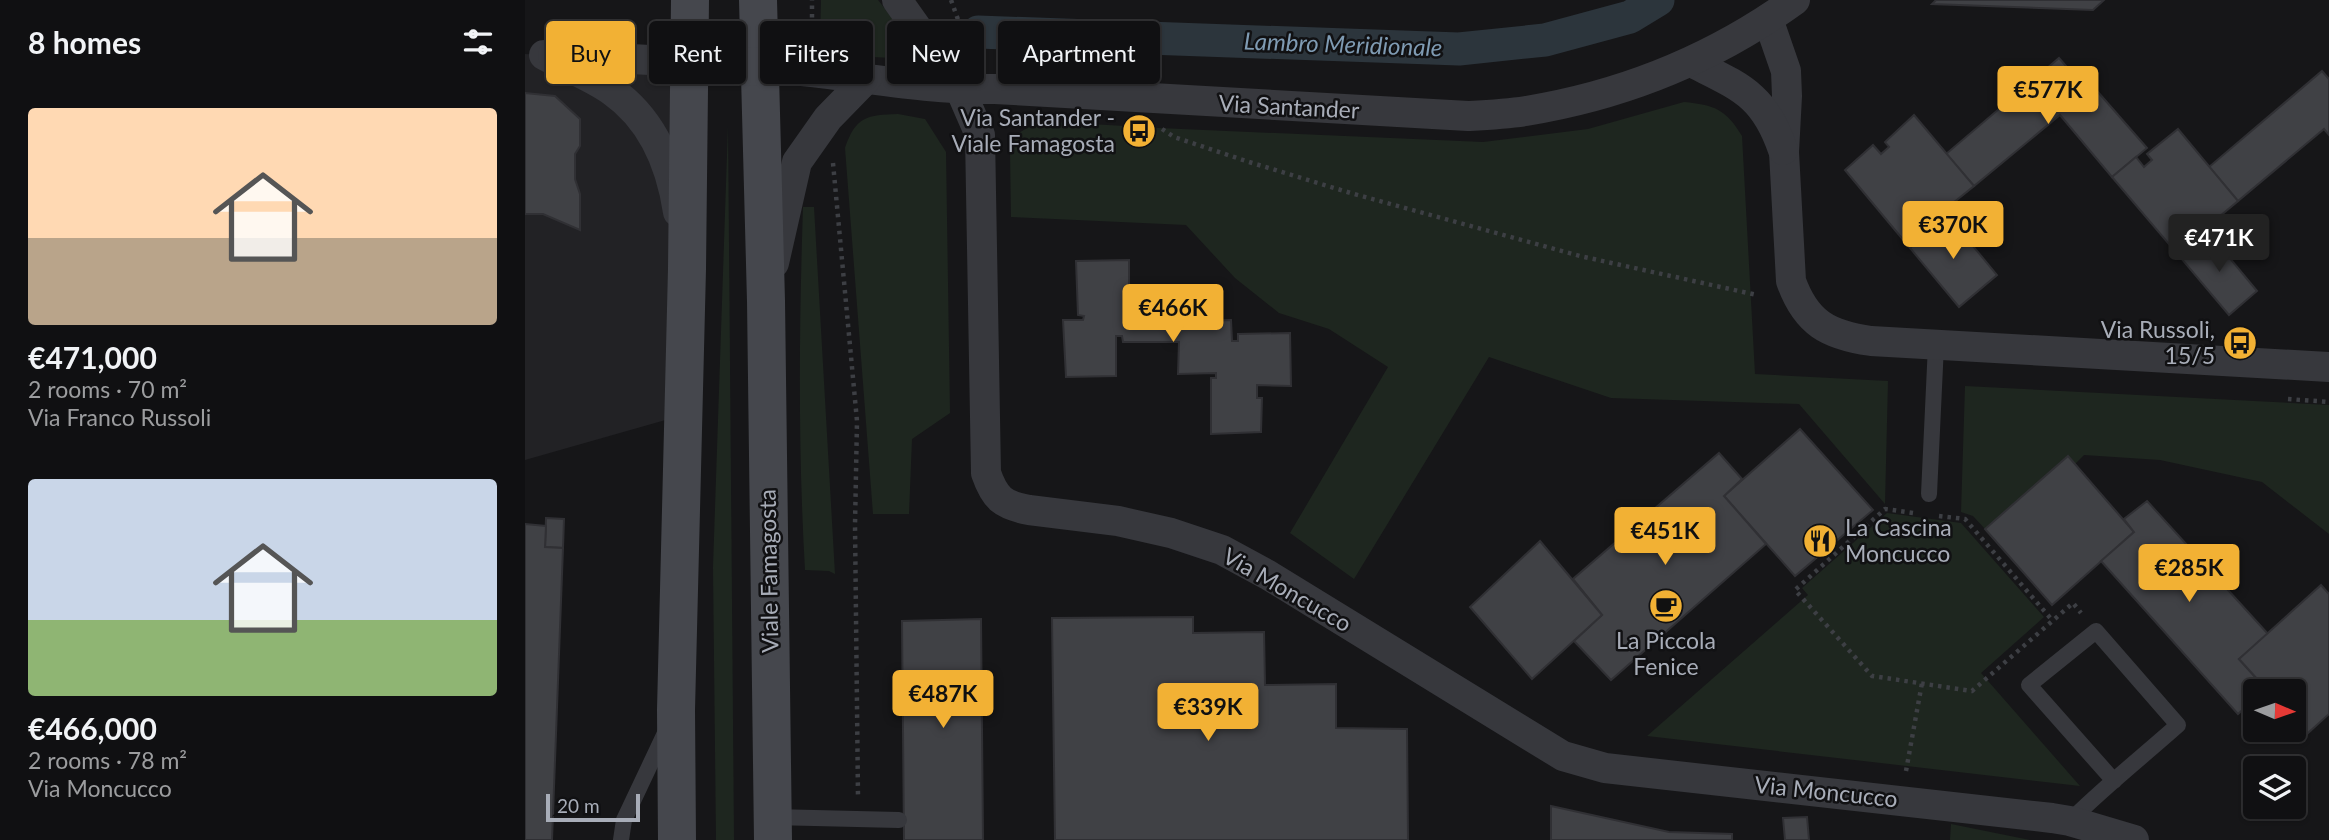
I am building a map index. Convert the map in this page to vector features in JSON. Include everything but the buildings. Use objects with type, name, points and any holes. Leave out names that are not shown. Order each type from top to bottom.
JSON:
[{"type":"main road","points":[[690,0],[690,21]]},
{"type":"main road","name":"Viale Famagosta","points":[[758,0],[766,301],[773,828]]},
{"type":"main road","points":[[746,66],[759,67]]},
{"type":"main road","points":[[677,840],[676,710],[689,84]]},
{"type":"street","name":"Via Moncucco","points":[[897,0],[960,89],[981,135],[986,473],[990,486],[1000,500],[1013,507],[1029,510],[1141,525],[1222,551],[1268,575],[1563,756],[1605,768],[2070,821],[2134,840]]},
{"type":"street","name":"Via Santander","points":[[873,79],[960,89],[1468,116],[1523,112],[1565,104],[1640,82],[1691,62],[1744,34],[1795,0]]},
{"type":"street","points":[[1768,19],[1786,71],[1784,152],[1789,268],[1797,299],[1806,312],[1825,329],[1854,339],[2329,367]]},
{"type":"street","points":[[534,55],[649,60]]},
{"type":"street","points":[[534,55],[610,90],[638,113],[654,136],[675,188],[687,269]]},
{"type":"street","points":[[1691,62],[1734,84],[1756,99],[1776,128],[1784,152]]},
{"type":"street","name":"Viale Famagosta","points":[[766,301],[797,162],[828,118],[861,84]]},
{"type":"lane","points":[[1929,494],[1936,345]]},
{"type":"lane","points":[[2070,821],[2178,725],[2096,631],[2029,685],[2114,781]]},
{"type":"lane","points":[[621,840],[624,820],[676,710]]},
{"type":"lane","points":[[773,828],[899,820]]},
{"type":"path","points":[[812,0],[812,21]]},
{"type":"path","points":[[951,0],[959,21]]},
{"type":"path","points":[[1159,128],[1174,137],[1355,194],[1580,256],[1757,295]]},
{"type":"path","points":[[833,159],[857,421],[855,525],[858,821]]},
{"type":"path","points":[[2288,400],[2329,402]]},
{"type":"path","points":[[1925,514],[1885,509],[1795,590],[1872,676],[1972,691],[2073,603],[2096,631]]},
{"type":"path","points":[[1938,516],[1965,519],[2052,620]]},
{"type":"path","points":[[1905,774],[1922,683]]},
{"type":"shaded area","points":[[821,0],[878,0],[895,21],[887,21],[887,58],[873,57],[873,21],[821,21]]},
{"type":"shaded area","points":[[525,54],[546,55],[546,84],[635,84],[635,59],[649,60],[649,84],[689,84],[683,415],[525,460]]},
{"type":"shaded area","points":[[1684,102],[1711,107],[1725,114],[1742,136],[1755,374],[1888,381],[1885,504],[1799,404],[1611,398],[1489,357],[1354,579],[1290,533],[1388,367],[1329,329],[1279,313],[1235,278],[1186,225],[1011,217],[1010,151],[1017,134],[1039,121],[1483,142],[1588,129]]},
{"type":"shaded area","points":[[898,114],[925,119],[946,152],[950,413],[912,439],[909,514],[873,514],[845,148],[854,129],[864,119]]},
{"type":"shaded area","points":[[728,125],[734,840],[716,840],[713,567]]},
{"type":"shaded area","points":[[803,207],[814,207],[835,574],[829,571],[805,570],[800,388]]},
{"type":"shaded area","points":[[1965,386],[2329,405],[2329,534],[2262,482],[2160,460],[2084,455],[2075,464],[2067,456],[1985,529],[1973,516],[1961,512]]},
{"type":"shaded area","points":[[1887,513],[1961,523],[2044,617],[1981,673],[2080,786],[1647,736],[1808,595],[1802,588]]},
{"type":"shaded area","points":[[1951,824],[2030,840],[1950,840]]},
{"type":"waterway","name":"Lambro Meridionale","points":[[984,32],[1459,49],[1545,40],[1630,17],[1658,0]]},
{"type":"place","name":"Via Santander - Viale Famagosta","points":[[1139,131]]},
{"type":"place","name":"Via Russoli, 15/5","points":[[2240,343]]},
{"type":"place","name":"La Cascina Moncucco","points":[[1820,541]]},
{"type":"place","name":"La Piccola Fenice","points":[[1666,606]]}]
